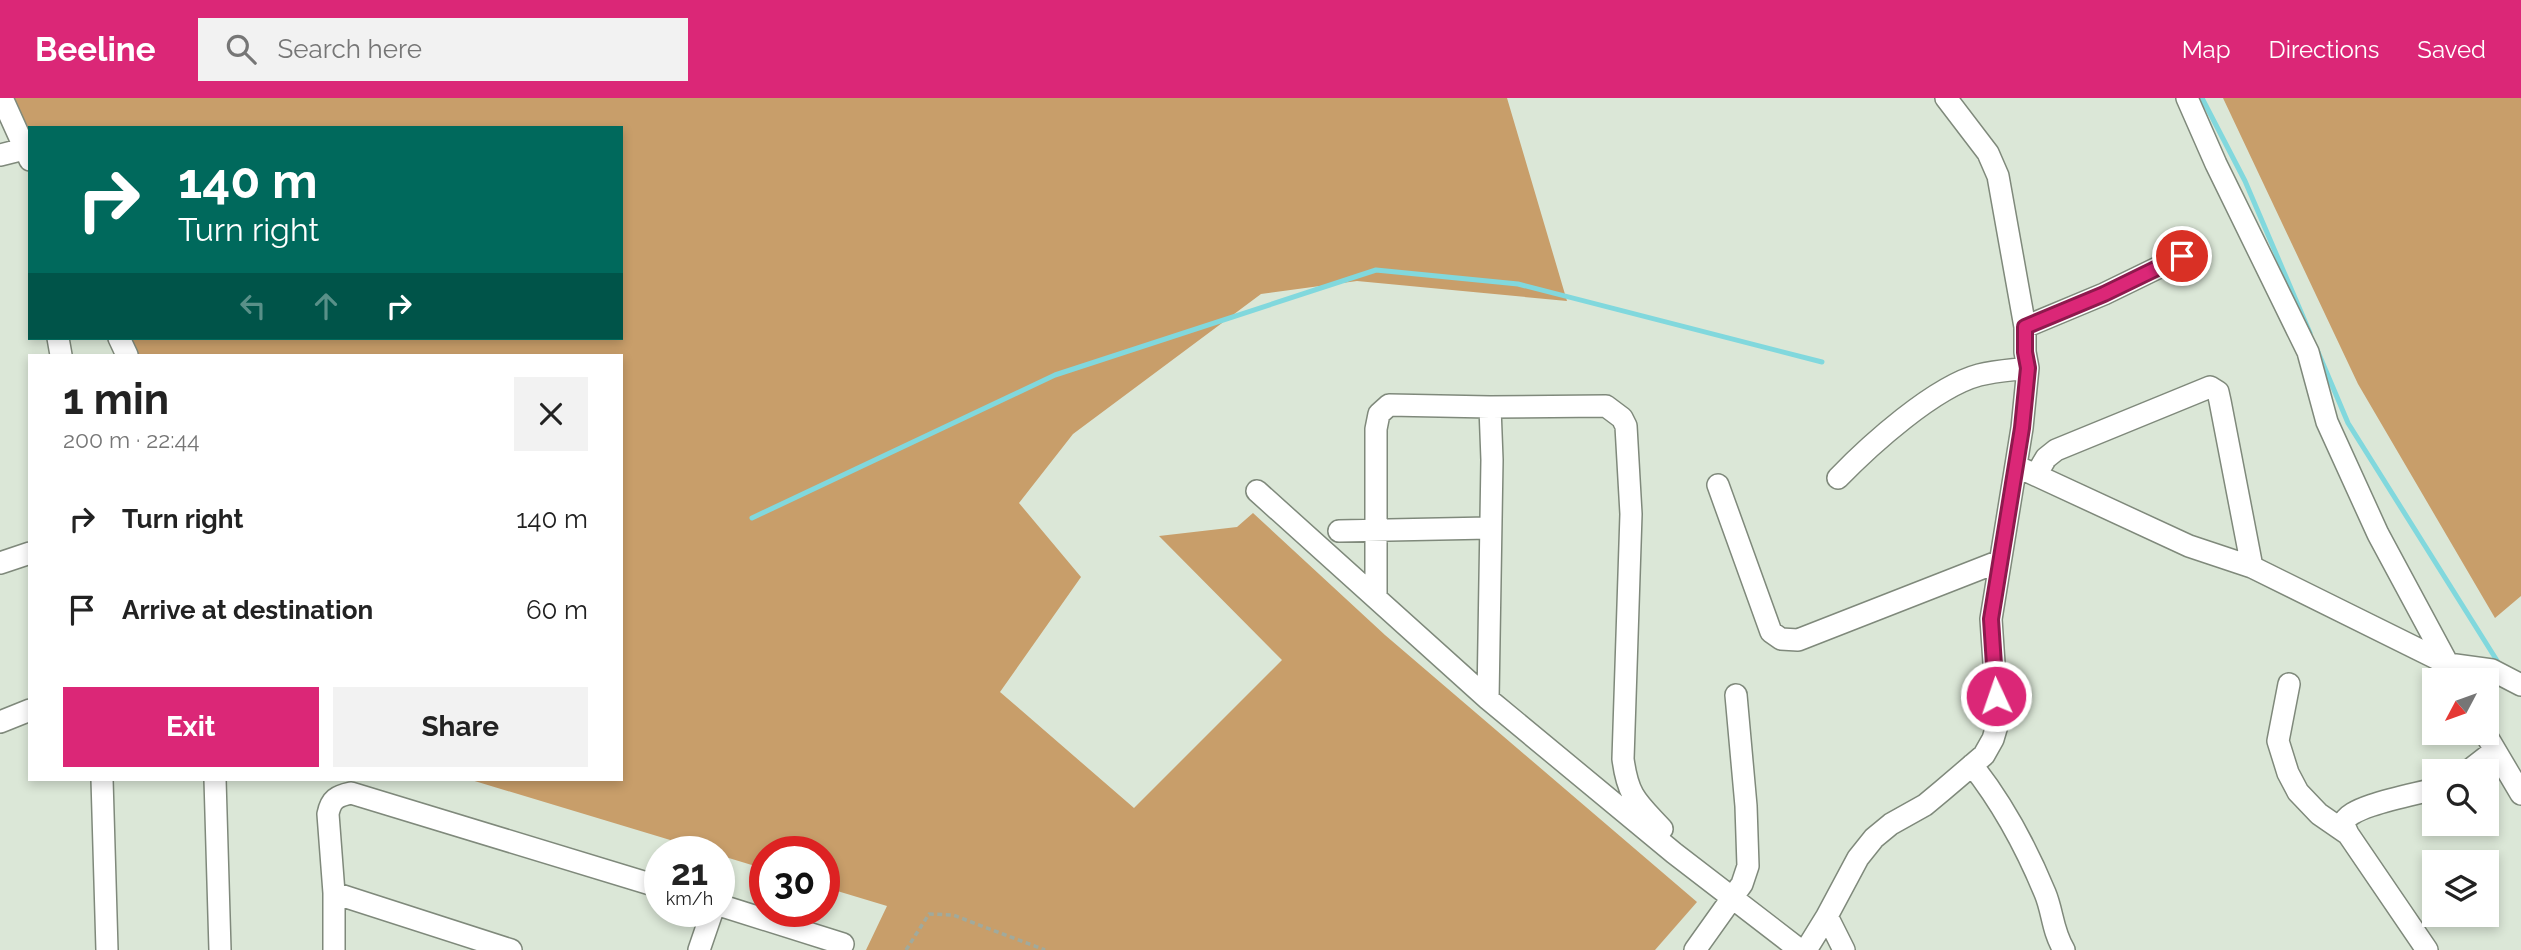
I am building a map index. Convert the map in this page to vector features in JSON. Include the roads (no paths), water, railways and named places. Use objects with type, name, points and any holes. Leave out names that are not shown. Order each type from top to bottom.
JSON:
[{"type":"street","points":[[0,155],[27,154],[2,98]]},
{"type":"street","points":[[1806,950],[1858,858],[1874,838],[1891,824],[1925,805],[1984,755],[1998,722],[1991,619],[2016,466],[2028,368],[2025,327],[1998,176],[1988,153],[1946,98]]},
{"type":"street","points":[[2187,98],[2216,164],[2308,352],[2327,422],[2372,521],[2451,668]]},
{"type":"street","points":[[2025,327],[2104,294],[2182,256]]},
{"type":"street","points":[[1838,478],[1879,440],[1944,391],[1978,376],[2028,368]]},
{"type":"street","points":[[2036,475],[2046,458],[2056,450],[2210,387],[2218,392],[2252,567]]},
{"type":"street","points":[[1376,597],[1376,429],[1381,410],[1389,405],[1606,406],[1622,418],[1626,426],[1631,514],[1623,759],[1626,783],[1632,796],[1665,833],[1674,853]]},
{"type":"street","points":[[1489,699],[1489,528],[1492,460],[1490,407]]},
{"type":"street","points":[[2016,466],[2189,546],[2252,567],[2445,668]]},
{"type":"street","points":[[1718,485],[1771,632],[1781,639],[1798,640],[2000,561]]},
{"type":"street","points":[[1257,491],[1489,699],[1674,853],[1800,950]]},
{"type":"street","points":[[1339,531],[1376,528],[1489,528]]},
{"type":"street","points":[[0,563],[28,554]]},
{"type":"street","points":[[2499,674],[2521,685]]},
{"type":"street","points":[[2289,684],[2278,741],[2288,773],[2298,792],[2319,814],[2348,834]]},
{"type":"street","points":[[1695,950],[1732,898],[1748,866],[1746,806],[1736,695]]},
{"type":"street","points":[[0,722],[28,711]]},
{"type":"street","points":[[2492,746],[2521,794]]},
{"type":"street","points":[[1972,765],[1989,785],[2024,844],[2047,898],[2052,924],[2064,950]]},
{"type":"street","points":[[102,781],[107,950]]},
{"type":"street","points":[[215,781],[220,950]]},
{"type":"street","points":[[2422,792],[2357,810],[2344,822],[2348,834],[2427,950]]},
{"type":"street","points":[[334,950],[334,893],[328,814],[331,802],[339,795],[351,793],[644,882]]},
{"type":"street","points":[[334,893],[511,950]]},
{"type":"street","points":[[735,910],[843,944]]},
{"type":"street","points":[[1827,916],[1844,950]]},
{"type":"street","points":[[699,950],[707,927]]},
{"type":"waterway","points":[[2202,98],[2245,181],[2310,333]]},
{"type":"waterway","points":[[752,518],[1055,375],[1376,270],[1518,284],[1822,362]]},
{"type":"waterway","points":[[2318,352],[2348,423],[2501,667]]}]
